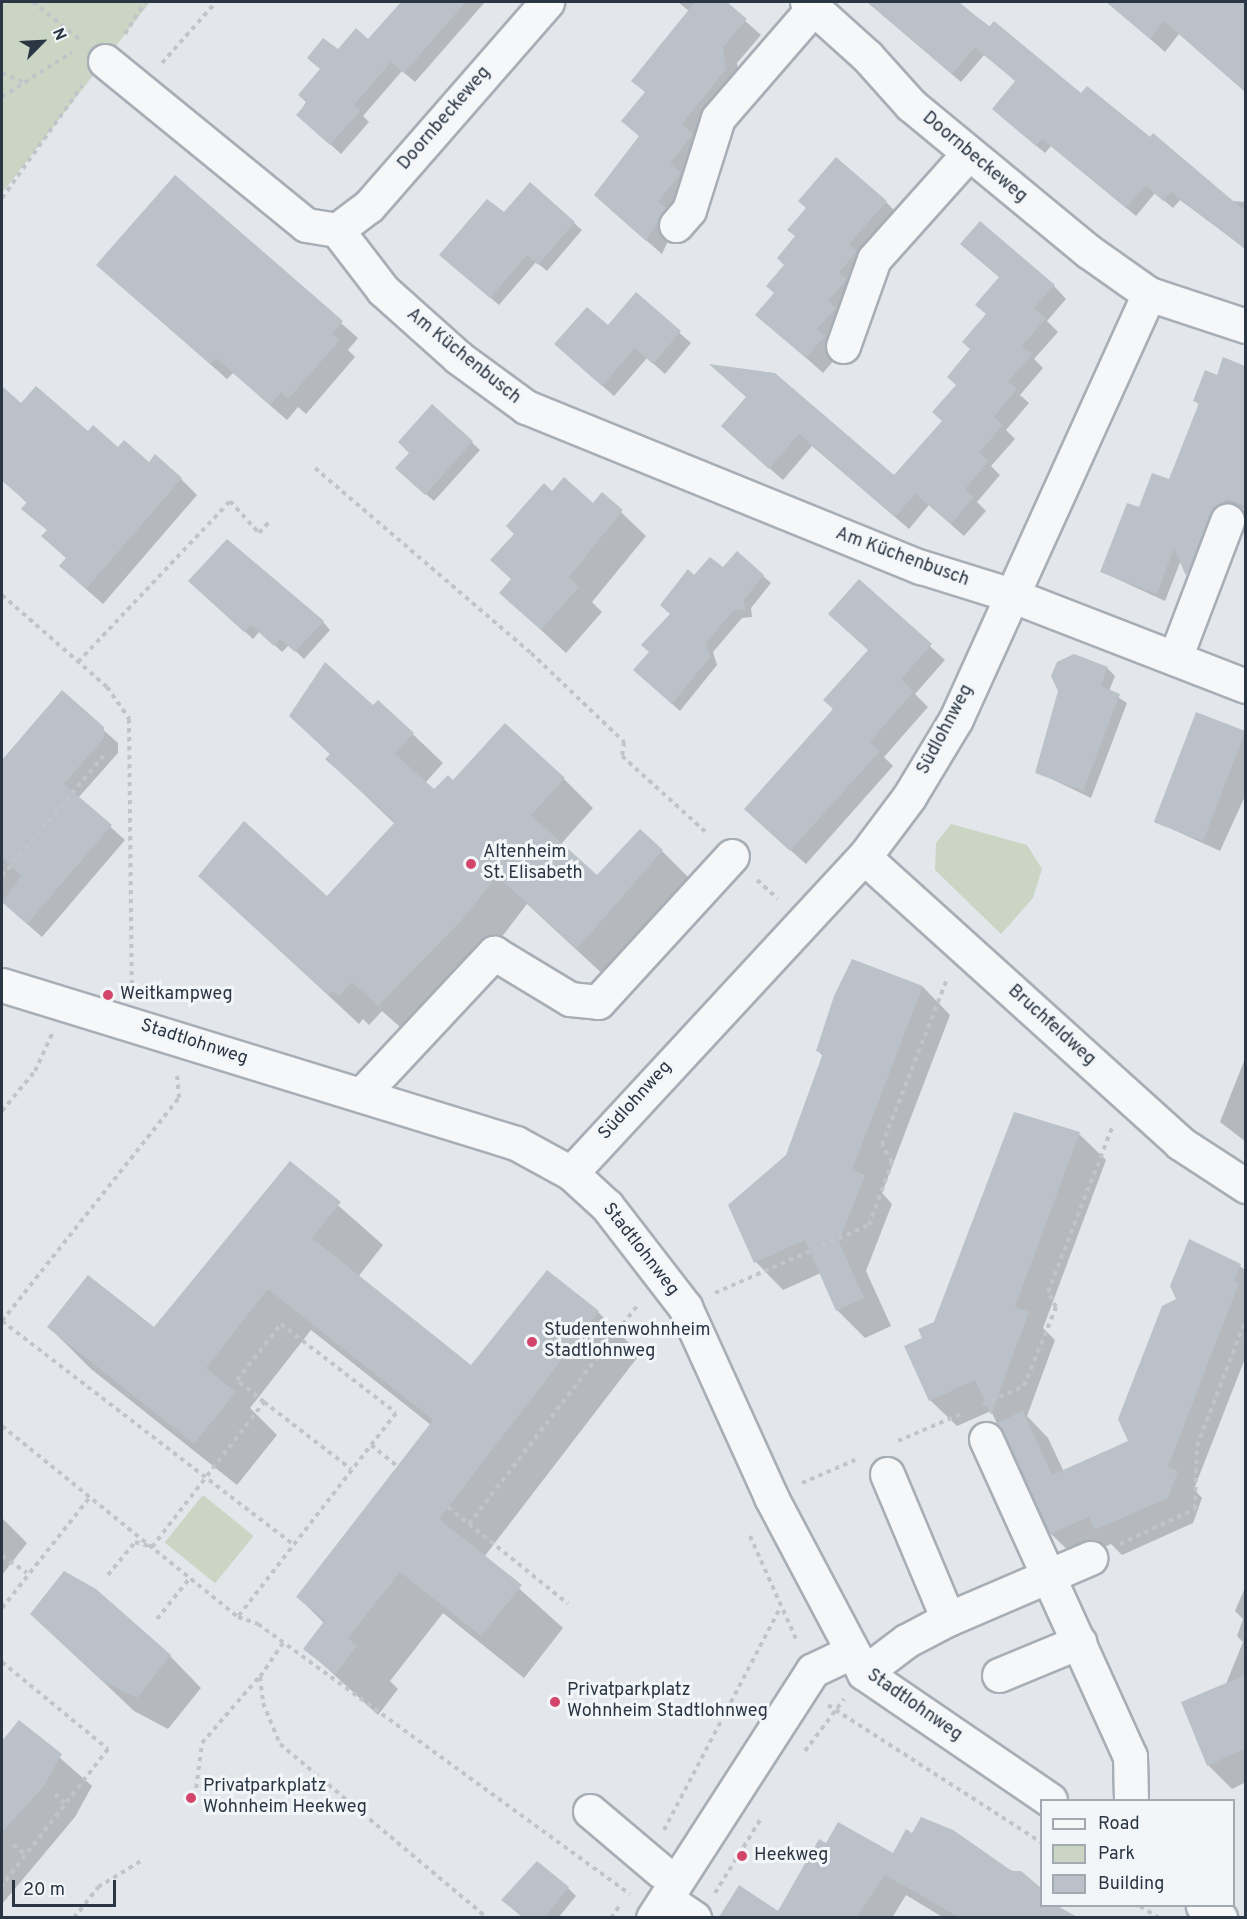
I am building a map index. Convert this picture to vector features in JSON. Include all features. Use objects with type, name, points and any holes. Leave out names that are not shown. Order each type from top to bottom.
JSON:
[{"type":"street","name":"Doornbeckeweg","points":[[337,230],[369,206],[547,2]]},
{"type":"street","name":"Doornbeckeweg","points":[[676,225],[689,210],[718,118],[810,4],[967,155],[1149,294]]},
{"type":"street","points":[[95,52],[306,225],[337,230]]},
{"type":"street","points":[[843,346],[873,259],[967,155]]},
{"type":"street","name":"Am Küchenbusch","points":[[337,230],[383,291],[459,358],[526,407],[921,567],[1011,594]]},
{"type":"street","points":[[1149,294],[1245,326]]},
{"type":"street","name":"Südlohnweg","points":[[571,1173],[801,920],[864,856],[909,797],[956,719],[1149,294]]},
{"type":"street","points":[[1175,658],[1227,521]]},
{"type":"street","points":[[1011,594],[1245,686]]},
{"type":"street","points":[[361,1095],[494,953],[570,999],[598,1002],[732,856]]},
{"type":"street","name":"Bruchfeldweg","points":[[864,856],[1180,1143],[1245,1186]]},
{"type":"street","name":"Stadtlohnweg","points":[[2,985],[516,1143],[571,1173],[607,1206],[662,1274],[685,1307],[771,1497],[857,1662],[1049,1799]]},
{"type":"street","points":[[986,1439],[1130,1756],[1131,1799]]},
{"type":"street","points":[[888,1459],[948,1619]]},
{"type":"street","points":[[657,1891],[813,1670],[857,1662],[906,1641],[948,1619],[1089,1558]]},
{"type":"street","points":[[999,1675],[1079,1642]]},
{"type":"street","points":[[590,1811],[657,1891],[703,1908]]},
{"type":"street","points":[[1206,1907],[1220,1917]]},
{"type":"path","points":[[33,2],[95,52]]},
{"type":"path","points":[[139,88],[216,2]]},
{"type":"path","points":[[2,97],[24,82],[95,52]]},
{"type":"path","points":[[2,198],[71,98],[95,52]]},
{"type":"path","points":[[2,73],[24,82]]},
{"type":"path","points":[[315,468],[531,653],[624,742],[622,756],[801,920]]},
{"type":"path","points":[[78,662],[230,501],[259,533],[269,522]]},
{"type":"path","points":[[2,595],[107,687],[129,719],[134,947],[128,1022]]},
{"type":"path","points":[[2,876],[106,753]]},
{"type":"path","points":[[685,1307],[869,1225],[892,1162],[882,1145],[961,944]]},
{"type":"path","points":[[2,1111],[35,1071],[65,1004]]},
{"type":"path","points":[[175,1038],[179,1098],[2,1321],[294,1545]]},
{"type":"path","points":[[888,1459],[1023,1386],[1056,1307],[1048,1292],[1125,1093]]},
{"type":"path","points":[[469,1524],[662,1274]]},
{"type":"path","points":[[1089,1558],[1195,1509],[1197,1446],[1245,1319]]},
{"type":"path","points":[[238,1617],[396,1413],[281,1324],[237,1380],[351,1469]]},
{"type":"path","points":[[152,1546],[264,1402]]},
{"type":"path","points":[[2,1426],[238,1617],[258,1624],[628,1892],[657,1891]]},
{"type":"path","points":[[371,1445],[396,1465]]},
{"type":"path","points":[[771,1497],[858,1459]]},
{"type":"path","points":[[2,1608],[27,1573],[90,1497]]},
{"type":"path","points":[[448,1507],[568,1604]]},
{"type":"path","points":[[108,1575],[135,1542],[152,1546]]},
{"type":"path","points":[[2,1557],[27,1573]]},
{"type":"path","points":[[157,1619],[189,1579]]},
{"type":"path","points":[[657,1891],[780,1607]]},
{"type":"path","points":[[195,1797],[202,1743],[260,1677],[283,1643]]},
{"type":"path","points":[[2,1662],[108,1749],[2,1886]]},
{"type":"path","points":[[799,1759],[857,1662]]},
{"type":"path","points":[[260,1677],[263,1703],[280,1744],[487,1917]]},
{"type":"path","points":[[55,1794],[65,1803]]},
{"type":"path","points":[[703,1908],[768,1808]]},
{"type":"path","points":[[13,1845],[25,1854]]},
{"type":"path","points":[[74,1917],[98,1887],[141,1861]]},
{"type":"path","points":[[628,1892],[657,1891]]},
{"type":"path","points":[[1143,1907],[1159,1917]]},
{"type":"green space","points":[[2,2],[150,2],[2,193]]},
{"type":"green space","points":[[951,824],[1027,845],[1042,869],[1033,898],[1001,934],[935,870],[936,843]]},
{"type":"green space","points":[[203,1495],[254,1536],[215,1583],[165,1542]]},
{"type":"building","points":[[401,2],[466,2],[404,73],[391,62],[354,105],[360,111],[330,145],[296,115],[307,103],[298,95],[320,69],[307,58],[323,38],[338,49],[356,28],[368,39]]},
{"type":"building","points":[[695,2],[727,2],[747,19],[723,47],[726,69],[682,124],[693,134],[670,163],[681,173],[658,202],[666,208],[646,241],[594,195],[639,136],[621,121],[645,92],[631,81]]},
{"type":"building","points":[[868,2],[959,2],[989,27],[994,21],[1081,93],[1087,86],[1150,137],[1153,133],[1245,211],[1245,249],[1171,192],[1163,201],[1146,186],[1126,208],[1042,139],[1036,146],[992,109],[1015,81],[975,47],[952,74]]},
{"type":"building","points":[[1106,2],[1245,2],[1245,92],[1164,21],[1150,39]]},
{"type":"building","points":[[836,157],[887,201],[849,244],[857,251],[839,273],[847,279],[828,301],[836,308],[817,329],[825,336],[806,358],[755,315],[774,293],[766,286],[784,265],[777,258],[795,236],[787,230],[806,208],[798,201]]},
{"type":"building","points":[[175,175],[343,321],[332,334],[340,340],[288,399],[281,392],[270,405],[216,358],[210,364],[96,265]]},
{"type":"building","points":[[530,182],[575,222],[538,265],[527,255],[490,298],[439,255],[487,199],[504,212]]},
{"type":"building","points":[[980,221],[1055,285],[1034,308],[1046,318],[1022,346],[1032,354],[1008,382],[1017,389],[994,417],[1003,425],[979,453],[989,461],[965,489],[974,497],[951,524],[915,494],[895,517],[799,434],[769,469],[721,426],[746,397],[709,364],[775,373],[894,475],[942,421],[932,412],[956,385],[947,377],[970,349],[962,342],[986,314],[975,305],[999,277],[960,244]]},
{"type":"building","points":[[636,292],[681,331],[653,364],[635,348],[602,386],[554,344],[587,307],[608,325]]},
{"type":"building","points":[[1223,357],[1245,366],[1245,506],[1228,499],[1215,507],[1186,576],[1174,548],[1157,594],[1100,572],[1127,503],[1139,507],[1152,473],[1169,479],[1199,403],[1193,401],[1205,370],[1217,375]]},
{"type":"building","points":[[2,386],[21,403],[36,386],[88,431],[93,425],[118,447],[124,440],[149,462],[155,454],[182,478],[86,589],[59,566],[66,558],[41,536],[47,530],[21,509],[27,502],[2,481]]},
{"type":"building","points":[[432,404],[473,441],[425,495],[395,468],[409,453],[398,442]]},
{"type":"building","points":[[564,477],[593,503],[602,492],[623,510],[569,577],[579,587],[541,630],[499,593],[511,579],[490,560],[514,534],[506,526],[544,483],[552,491]]},
{"type":"building","points":[[227,539],[324,621],[295,652],[280,639],[274,646],[251,625],[244,632],[188,581]]},
{"type":"building","points":[[737,551],[764,575],[744,600],[745,610],[734,610],[706,643],[710,657],[672,704],[633,670],[649,652],[641,645],[670,614],[660,605],[688,569],[694,575],[710,557],[723,567]]},
{"type":"building","points":[[859,579],[932,644],[901,679],[914,691],[870,742],[880,751],[790,851],[744,809],[833,709],[823,700],[868,650],[828,614]]},
{"type":"building","points":[[1074,654],[1108,667],[1101,686],[1120,694],[1083,791],[1035,773],[1058,691],[1051,676],[1057,662]]},
{"type":"building","name":"Altenheim St. Elisabeth","points":[[325,662],[373,705],[378,700],[414,733],[395,754],[434,789],[448,775],[453,780],[505,723],[565,778],[531,815],[597,875],[640,829],[663,850],[577,949],[497,876],[461,921],[378,1006],[352,982],[339,996],[332,991],[328,995],[198,876],[244,821],[327,896],[395,822],[325,759],[330,754],[289,716]]},
{"type":"building","points":[[62,690],[104,727],[104,738],[64,784],[112,825],[27,924],[2,902],[21,876],[2,857],[2,760]]},
{"type":"building","points":[[1196,712],[1245,731],[1203,841],[1154,822]]},
{"type":"building","points":[[852,959],[923,986],[852,1170],[865,1175],[839,1242],[864,1298],[836,1311],[805,1240],[754,1263],[728,1205],[786,1155],[823,1053],[816,1051],[834,996]]},
{"type":"building","points":[[1014,1112],[1080,1132],[1015,1307],[1029,1312],[991,1415],[975,1380],[929,1401],[904,1346],[922,1338],[918,1329],[934,1322]]},
{"type":"building","points":[[290,1161],[341,1202],[312,1238],[471,1365],[547,1270],[599,1311],[439,1519],[522,1585],[481,1636],[400,1572],[348,1638],[357,1646],[335,1674],[303,1649],[325,1620],[296,1597],[433,1420],[268,1289],[206,1368],[236,1392],[194,1444],[47,1327],[88,1275],[154,1327]]},
{"type":"building","points":[[1189,1239],[1241,1264],[1234,1282],[1239,1283],[1168,1467],[1178,1471],[1168,1498],[1095,1530],[1089,1517],[1050,1534],[996,1423],[1023,1411],[1052,1475],[1128,1441],[1118,1419],[1162,1306],[1176,1299],[1170,1286]]},
{"type":"building","points":[[64,1571],[96,1589],[171,1655],[137,1698],[101,1680],[30,1614]]},
{"type":"building","points":[[1245,1675],[1245,1749],[1207,1766],[1181,1702]]},
{"type":"building","points":[[19,1720],[62,1754],[44,1786],[2,1832],[2,1741]]},
{"type":"building","points":[[921,1817],[953,1830],[1012,1871],[1021,1871],[1040,1887],[1040,1907],[1060,1907],[1077,1917],[958,1917],[885,1875],[857,1917],[719,1917],[739,1885],[778,1911],[819,1839],[826,1843],[838,1822],[893,1853],[906,1829],[912,1833]]},
{"type":"building","points":[[537,1861],[569,1887],[545,1917],[523,1917],[501,1900]]},
{"type":"place","name":"Altenheim St. Elisabeth","points":[[471,864]]},
{"type":"place","name":"Weitkampweg","points":[[108,995]]},
{"type":"place","name":"Studentenwohnheim Stadtlohnweg","points":[[532,1342]]},
{"type":"place","name":"Privatparkplatz Wohnheim Stadtlohnweg","points":[[555,1702]]},
{"type":"place","name":"Privatparkplatz Wohnheim Heekweg","points":[[191,1798]]},
{"type":"place","name":"Heekweg","points":[[742,1856]]}]
